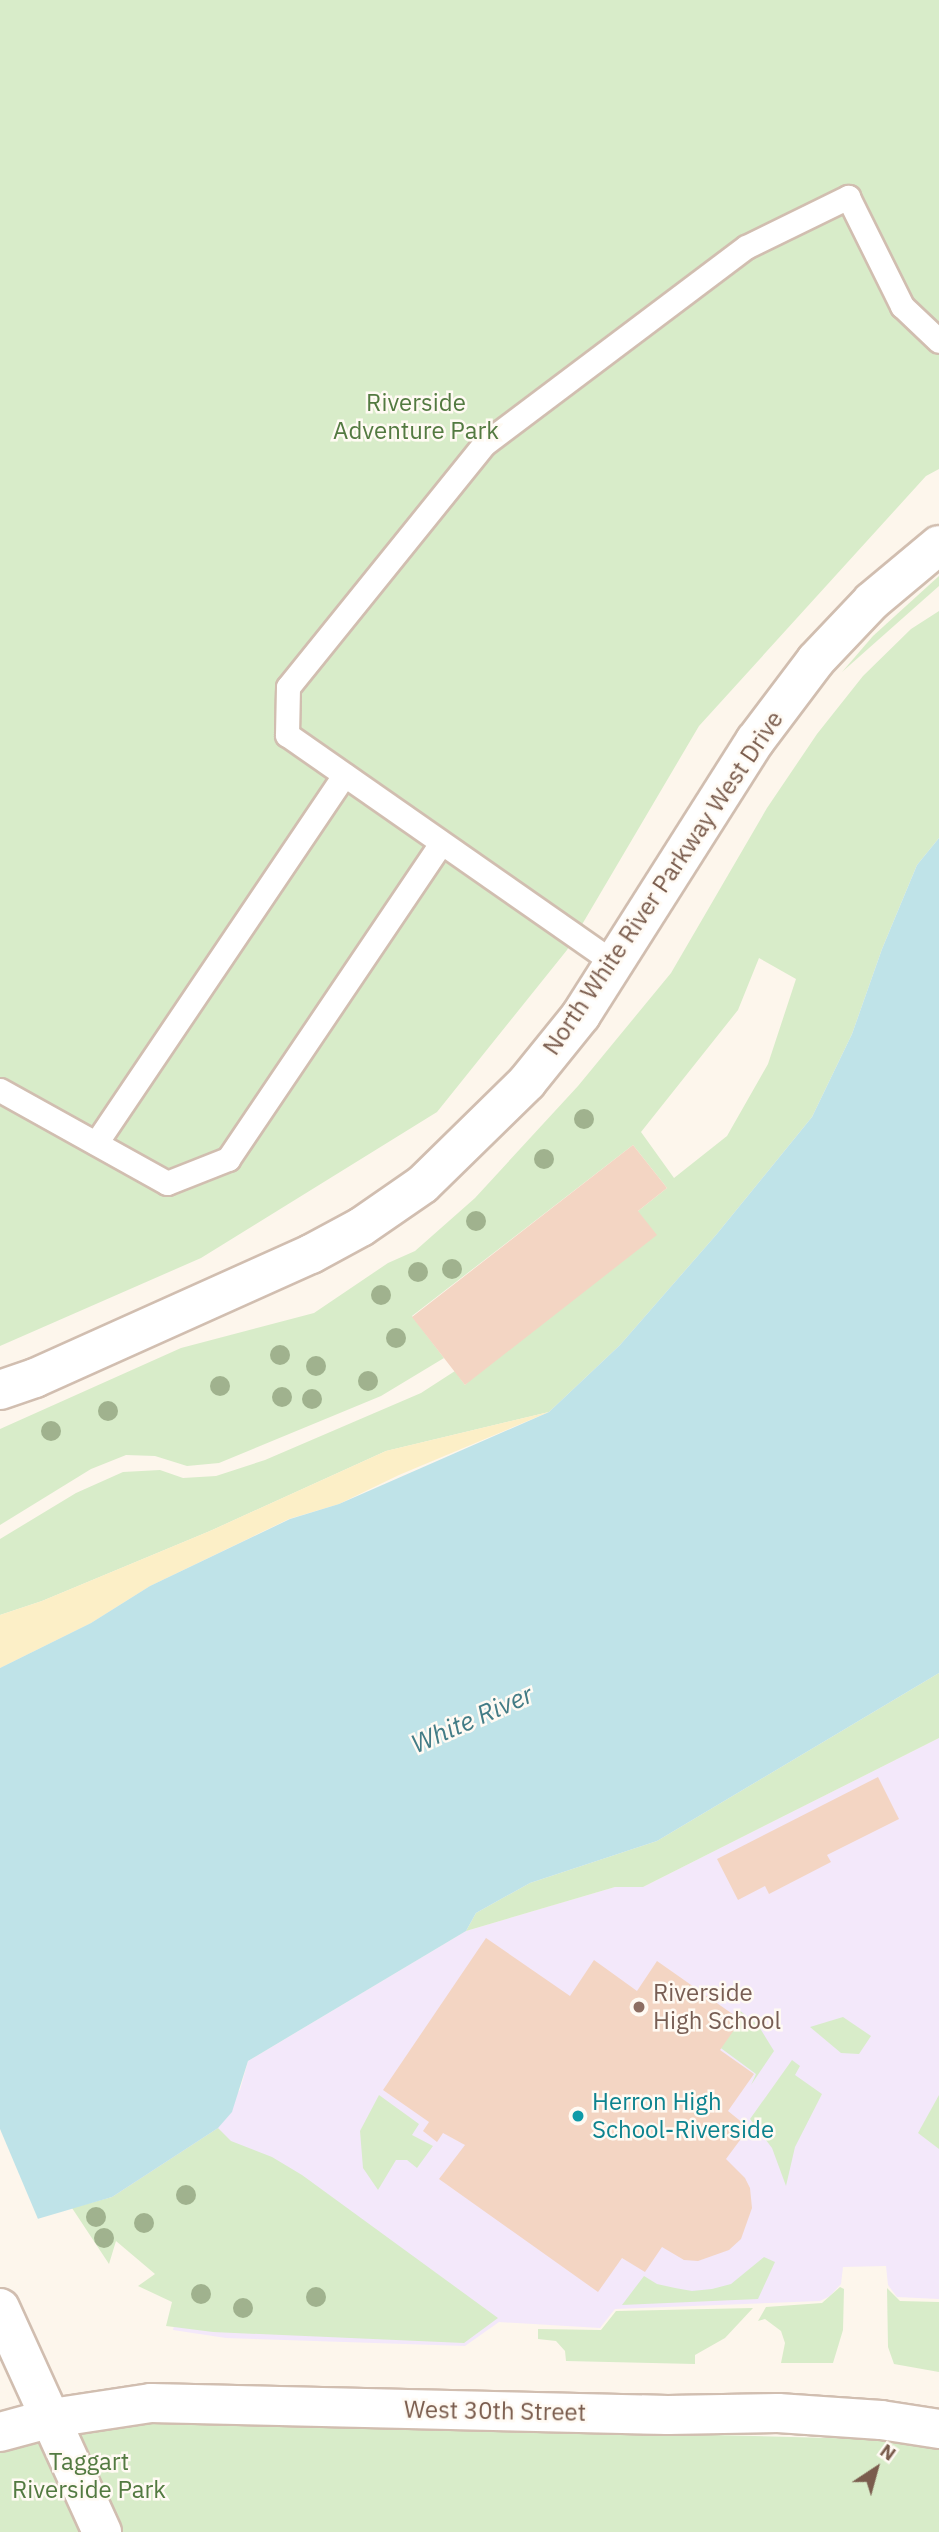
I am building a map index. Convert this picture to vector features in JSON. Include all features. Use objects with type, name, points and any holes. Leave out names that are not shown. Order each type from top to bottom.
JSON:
[{"type":"street","name":"North White River Parkway West Drive","points":[[0,1390],[35,1378],[311,1254],[393,1208],[423,1184],[527,1082],[581,1015],[755,741],[816,660],[872,601],[939,545]]},
{"type":"street","points":[[0,2308],[102,2532]]},
{"type":"street","name":"West 30th Street","points":[[0,2432],[52,2418],[151,2403],[668,2415],[778,2413],[881,2420],[939,2429]]},
{"type":"lane","points":[[613,962],[287,735],[288,687],[483,445],[746,247],[848,197],[902,306],[939,341]]},
{"type":"lane","points":[[96,1143],[344,775]]},
{"type":"lane","points":[[0,1090],[167,1183],[228,1159],[441,843]]},
{"type":"shaded area","name":"Riverside High School","points":[[939,1738],[939,2299],[897,2297],[888,2285],[886,2266],[843,2267],[841,2284],[830,2296],[820,2301],[615,2309],[600,2328],[499,2322],[465,2346],[226,2338],[173,2330],[185,2279],[112,2197],[240,2090],[248,2061],[466,1931],[615,1887],[643,1887]]},
{"type":"green space","name":"Riverside Adventure Park","points":[[0,0],[939,0],[939,469],[926,476],[699,726],[567,950],[437,1112],[201,1258],[0,1346]]},
{"type":"green space","points":[[939,576],[939,586],[842,672],[873,636]]},
{"type":"green space","points":[[939,611],[939,838],[917,865],[882,949],[852,1034],[812,1117],[716,1235],[620,1345],[549,1412],[386,1451],[210,1531],[42,1601],[0,1615],[0,1539],[76,1493],[123,1472],[160,1470],[183,1478],[216,1476],[265,1460],[421,1393],[455,1371],[465,1385],[638,1211],[667,1188],[633,1145],[412,1316],[444,1358],[381,1396],[219,1463],[187,1466],[155,1456],[126,1455],[91,1469],[0,1525],[0,1429],[181,1348],[314,1313],[388,1263],[415,1251],[475,1198],[578,1086],[671,973],[767,808],[817,734],[863,676],[911,629]],"holes":[[[759,958],[796,979],[768,1064],[727,1136],[674,1178],[641,1132],[738,1010]]]},
{"type":"green space","points":[[939,1673],[939,1738],[643,1887],[615,1887],[466,1931],[476,1913],[530,1883],[657,1841]]},
{"type":"green space","points":[[739,2010],[758,2025],[774,2051],[751,2085],[756,2074],[714,2043]]},
{"type":"green space","points":[[843,2017],[871,2036],[859,2054],[841,2053],[810,2027]]},
{"type":"green space","points":[[792,2060],[800,2066],[795,2075],[822,2094],[795,2147],[786,2186],[772,2148],[750,2119]]},
{"type":"green space","points":[[379,2095],[419,2124],[412,2135],[433,2146],[417,2168],[407,2160],[396,2160],[378,2190],[363,2168],[360,2131]]},
{"type":"green space","points":[[939,2095],[939,2149],[918,2133]]},
{"type":"green space","points":[[218,2128],[231,2141],[272,2157],[302,2175],[498,2318],[464,2343],[213,2332],[166,2326],[172,2302],[138,2286],[155,2274],[116,2241],[109,2264],[72,2208],[112,2197]]},
{"type":"green space","points":[[764,2257],[775,2262],[758,2299],[622,2305],[644,2276],[657,2284],[675,2288],[692,2291],[712,2289],[731,2284]]},
{"type":"green space","points":[[840,2287],[844,2289],[843,2330],[833,2363],[781,2363],[785,2343],[781,2331],[765,2319],[758,2321],[766,2307],[822,2303]]},
{"type":"green space","points":[[887,2288],[900,2301],[939,2302],[939,2372],[894,2364],[888,2347]]},
{"type":"green space","points":[[753,2308],[725,2338],[695,2355],[695,2364],[566,2361],[565,2351],[556,2341],[538,2339],[538,2329],[601,2330],[616,2311]]},
{"type":"green space","name":"Taggart Riverside Park","points":[[52,2418],[907,2440],[939,2450],[939,2532],[0,2532],[0,2431]]},
{"type":"sand","points":[[549,1412],[399,1475],[339,1504],[289,1519],[150,1586],[91,1623],[0,1668],[0,1615],[42,1601],[210,1531],[386,1451]]},
{"type":"water","name":"White River","points":[[939,838],[939,1673],[657,1841],[530,1883],[476,1913],[466,1931],[248,2061],[232,2112],[218,2128],[112,2197],[0,2230],[0,1668],[91,1623],[150,1586],[290,1519],[339,1504],[549,1412],[620,1345],[716,1235],[812,1117],[852,1034],[882,949],[917,865]]},
{"type":"pier","points":[[0,2129],[38,2219],[0,2234]]},
{"type":"building","points":[[633,1145],[667,1188],[638,1211],[657,1235],[465,1385],[412,1317]]},
{"type":"building","points":[[878,1777],[899,1819],[827,1855],[831,1862],[769,1894],[765,1886],[738,1900],[717,1859]]},
{"type":"building","name":"Herron High School-Riverside","points":[[486,1938],[570,1996],[594,1960],[637,1991],[657,1961],[741,2020],[720,2050],[754,2074],[728,2111],[749,2128],[726,2159],[745,2178],[750,2188],[752,2208],[741,2239],[729,2250],[698,2261],[684,2260],[662,2247],[645,2272],[622,2258],[598,2292],[439,2179],[465,2145],[443,2133],[437,2142],[423,2131],[429,2122],[383,2090]]},
{"type":"place","name":"Riverside High School","points":[[639,2007]]},
{"type":"place","name":"Herron High School-Riverside","points":[[578,2116]]}]
